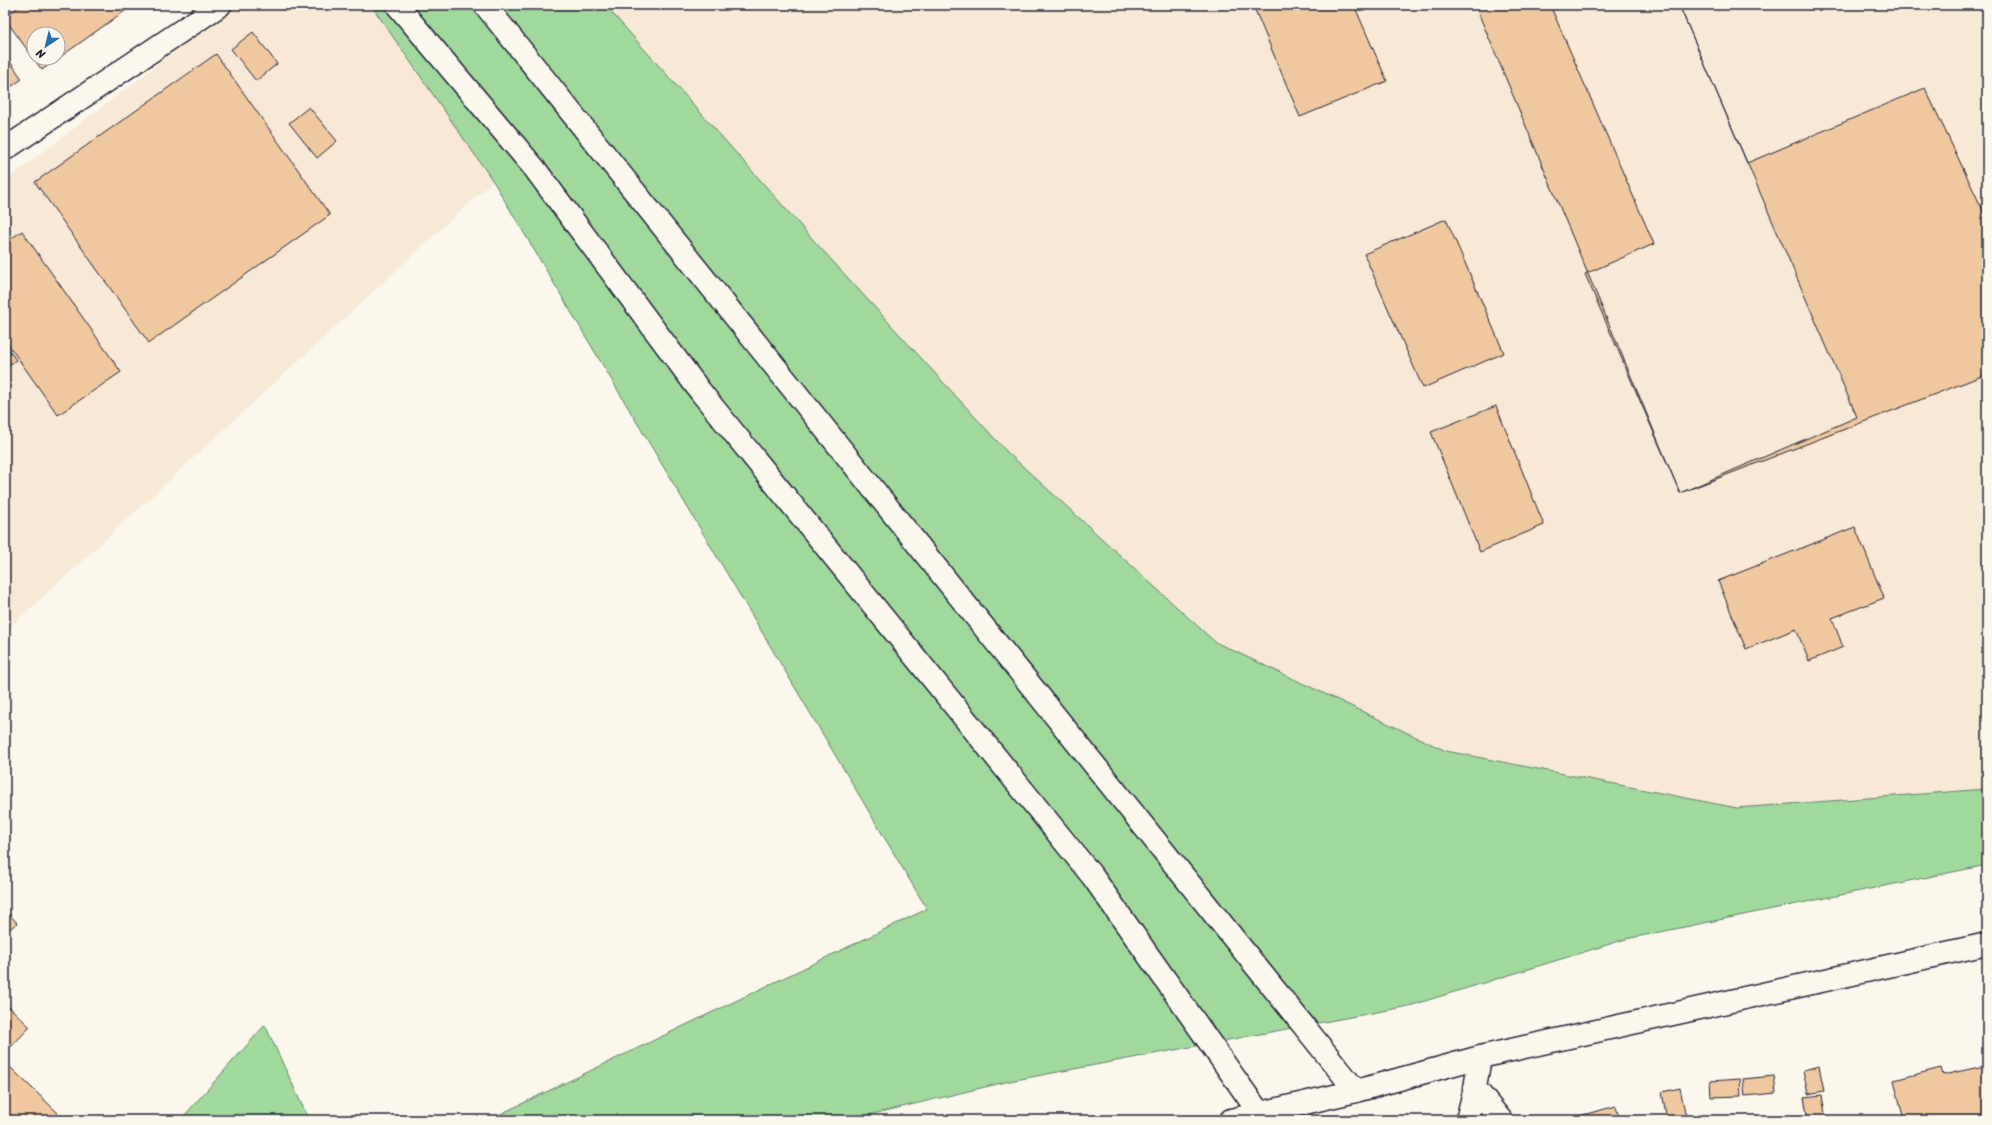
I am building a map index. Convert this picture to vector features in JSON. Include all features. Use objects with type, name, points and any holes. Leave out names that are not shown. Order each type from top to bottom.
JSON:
[{"type":"street","points":[[5,149],[220,5]]},
{"type":"street","points":[[397,5],[535,169],[700,391],[1093,877],[1260,1114]]},
{"type":"street","points":[[485,5],[1356,1091]]},
{"type":"street","points":[[1231,1120],[1356,1091],[1480,1058],[1987,944]]},
{"type":"street","points":[[1467,1120],[1475,1088],[1480,1058]]},
{"type":"street","points":[[1475,1088],[1501,1120]]},
{"type":"shaded area","points":[[236,5],[371,5],[493,181],[5,632],[5,181]]},
{"type":"shaded area","points":[[605,5],[1987,5],[1987,789],[1737,808],[1446,751],[1215,642],[1007,452],[815,242]]},
{"type":"green space","points":[[371,5],[605,5],[815,242],[1007,452],[1215,642],[1446,751],[1737,808],[1987,789],[1987,865],[1626,939],[1409,1006],[1010,1081],[848,1120],[488,1120],[927,909],[493,181]]},
{"type":"green space","points":[[265,1025],[309,1120],[186,1120],[183,1117]]},
{"type":"building","points":[[21,5],[133,5],[66,53],[66,26],[26,26],[26,48],[5,17]]},
{"type":"building","points":[[1253,5],[1354,5],[1387,81],[1300,117]]},
{"type":"building","points":[[1475,5],[1679,5],[1747,163],[1925,88],[1987,219],[1987,374],[1680,493]]},
{"type":"building","points":[[1550,5],[1679,5],[1857,417],[1680,493],[1585,274],[1654,244]]},
{"type":"building","points":[[253,32],[277,64],[256,81],[231,49]]},
{"type":"building","points":[[5,54],[22,79],[5,91]]},
{"type":"building","points":[[216,54],[330,215],[149,343],[35,182]]},
{"type":"building","points":[[39,66],[48,66],[42,70]]},
{"type":"building","points":[[309,107],[337,141],[317,158],[289,123]]},
{"type":"building","points":[[1446,219],[1504,353],[1423,388],[1364,254]]},
{"type":"building","points":[[22,231],[121,372],[58,415],[5,340],[5,243]]},
{"type":"building","points":[[5,344],[16,360],[5,368]]},
{"type":"building","points":[[1496,406],[1544,525],[1480,552],[1431,432]]},
{"type":"building","points":[[1855,527],[1884,598],[1832,618],[1843,647],[1809,661],[1796,629],[1746,649],[1718,581]]},
{"type":"building","points":[[5,909],[17,923],[5,933]]},
{"type":"building","points":[[5,1003],[30,1027],[5,1053]]},
{"type":"building","points":[[1819,1066],[1824,1091],[1808,1094],[1803,1070]]},
{"type":"building","points":[[1984,1066],[1987,1079],[1987,1120],[1904,1120],[1894,1080],[1941,1068],[1943,1075]]},
{"type":"building","points":[[10,1067],[58,1113],[51,1120],[5,1120],[5,1073]]},
{"type":"building","points":[[1774,1076],[1776,1093],[1745,1096],[1743,1079]]},
{"type":"building","points":[[1740,1079],[1741,1096],[1711,1097],[1710,1081]]},
{"type":"building","points":[[1680,1088],[1686,1117],[1667,1120],[1662,1092]]},
{"type":"building","points":[[1822,1095],[1826,1120],[1808,1120],[1804,1097]]},
{"type":"building","points":[[1616,1106],[1620,1120],[1564,1120]]}]
